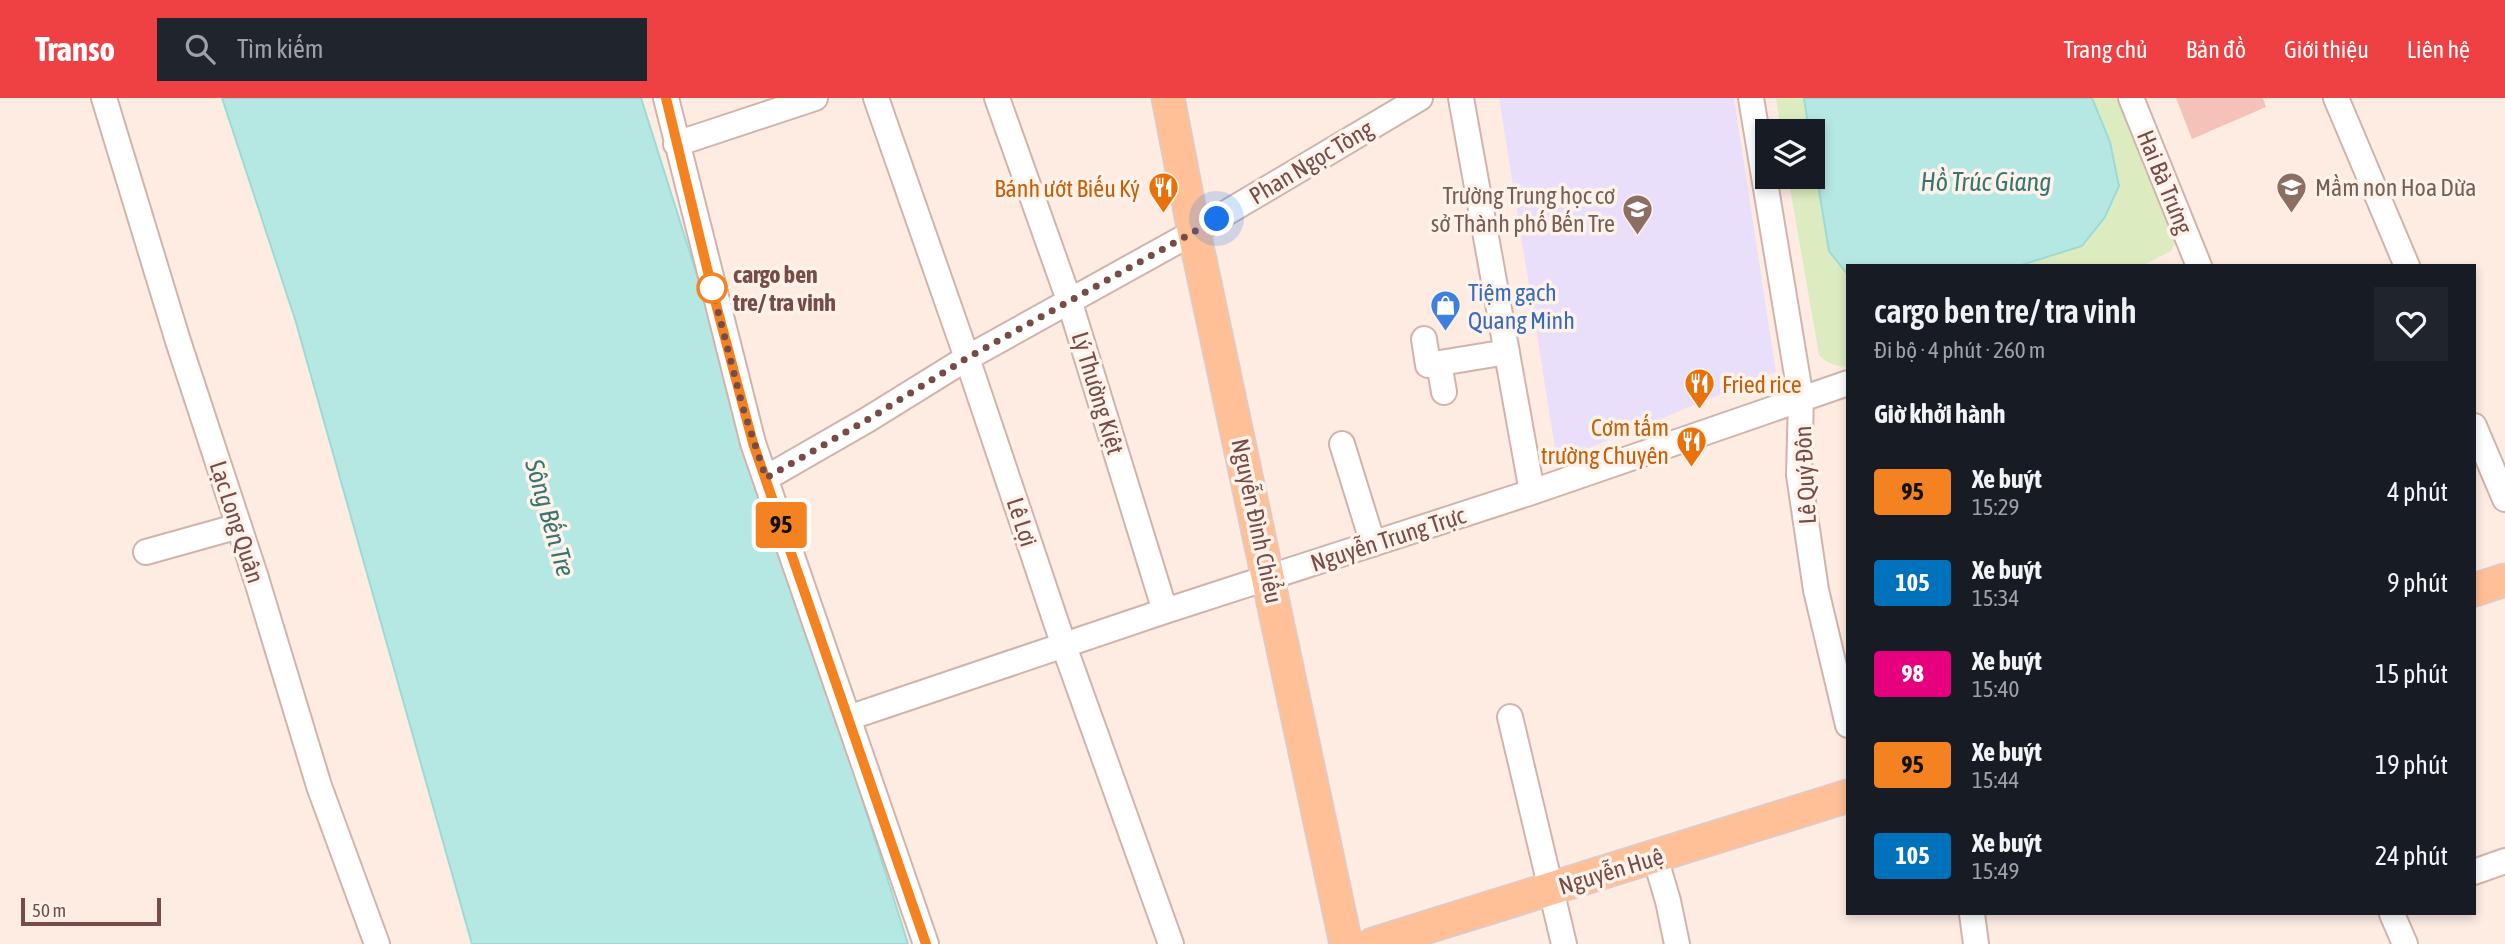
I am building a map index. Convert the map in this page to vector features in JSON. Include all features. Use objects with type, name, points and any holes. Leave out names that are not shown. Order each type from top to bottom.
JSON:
[{"type":"main road","name":"Nguyễn Đình Chiểu","points":[[1168,98],[1194,232],[1346,944]]},
{"type":"main road","points":[[2476,589],[2505,581]]},
{"type":"main road","name":"Nguyễn Huệ","points":[[1373,944],[1846,797]]},
{"type":"street","name":"Lạc Long Quân","points":[[104,98],[319,786],[377,944]]},
{"type":"street","points":[[666,98],[743,408],[926,944]]},
{"type":"street","points":[[676,144],[755,108],[815,98]]},
{"type":"street","name":"Lê Lợi","points":[[876,98],[967,358],[1063,646],[1171,944]]},
{"type":"street","name":"Lý Thường Kiệt","points":[[997,98],[1069,300],[1165,611]]},
{"type":"street","name":"Phan Ngọc Tòng","points":[[766,478],[967,358],[1194,232],[1420,98]]},
{"type":"street","points":[[1461,98],[1532,492]]},
{"type":"street","name":"Lê Quý Đôn","points":[[1751,98],[1801,399],[1799,475],[1816,590],[1846,717]]},
{"type":"street","name":"Hai Bà Trưng","points":[[2131,98],[2190,263]]},
{"type":"street","points":[[2336,98],[2406,264]]},
{"type":"street","points":[[1424,339],[1428,365],[1507,352]]},
{"type":"street","points":[[1439,363],[1444,392]]},
{"type":"street","name":"Nguyễn Trung Trực","points":[[848,718],[1165,611],[1532,492],[1846,384]]},
{"type":"street","points":[[2476,431],[2505,499]]},
{"type":"street","points":[[1342,444],[1373,544]]},
{"type":"street","points":[[146,552],[239,526]]},
{"type":"street","points":[[1510,717],[1564,944]]},
{"type":"street","points":[[1655,857],[1677,944]]},
{"type":"street","points":[[2476,871],[2505,860]]},
{"type":"street","points":[[1972,915],[1976,944]]},
{"type":"street","points":[[2392,915],[2405,944]]},
{"type":"shaded area","name":"Trường Trung học cơ sở Thành phố Bến Tre","points":[[1499,98],[1734,98],[1776,372],[1557,461]]},
{"type":"green space","name":"Hồ Trúc Giang","points":[[1776,98],[2122,98],[2178,238],[2171,251],[2146,264],[1846,264],[1846,366],[1832,364],[1819,355],[1790,189],[1825,189],[1825,119],[1779,119]]},
{"type":"water","name":"Sông Bến Tre","points":[[222,98],[641,98],[908,944],[472,944],[295,319]]},
{"type":"water","name":"Hồ Trúc Giang","points":[[1804,98],[2092,98],[2110,142],[2119,186],[2105,217],[2082,246],[2024,264],[1846,264],[1846,272],[1829,251],[1819,189],[1825,189],[1825,119],[1807,119]]},
{"type":"building","points":[[2176,98],[2263,98],[2266,107],[2192,139]]},
{"type":"bus line","name":"95","points":[[666,98],[713,293],[753,443],[926,944]]},
{"type":"place","name":"Mầm non Hoa Dừa","points":[[2292,214]]},
{"type":"place","name":"Bánh ướt Biếu Ký","points":[[1163,215]]},
{"type":"place","name":"Trường Trung học cơ sở Thành phố Bến Tre","points":[[1638,236]]},
{"type":"place","name":"cargo ben tre/ tra vinh","points":[[712,288]]},
{"type":"place","name":"Tiệm gạch Quang Minh","points":[[1445,333]]},
{"type":"place","name":"Fried rice","points":[[1699,411]]},
{"type":"place","name":"Cơm tấm trường Chuyên","points":[[1692,468]]},
{"type":"route","points":[[712,288],[743,408],[766,478],[967,358],[1217,219]]}]
